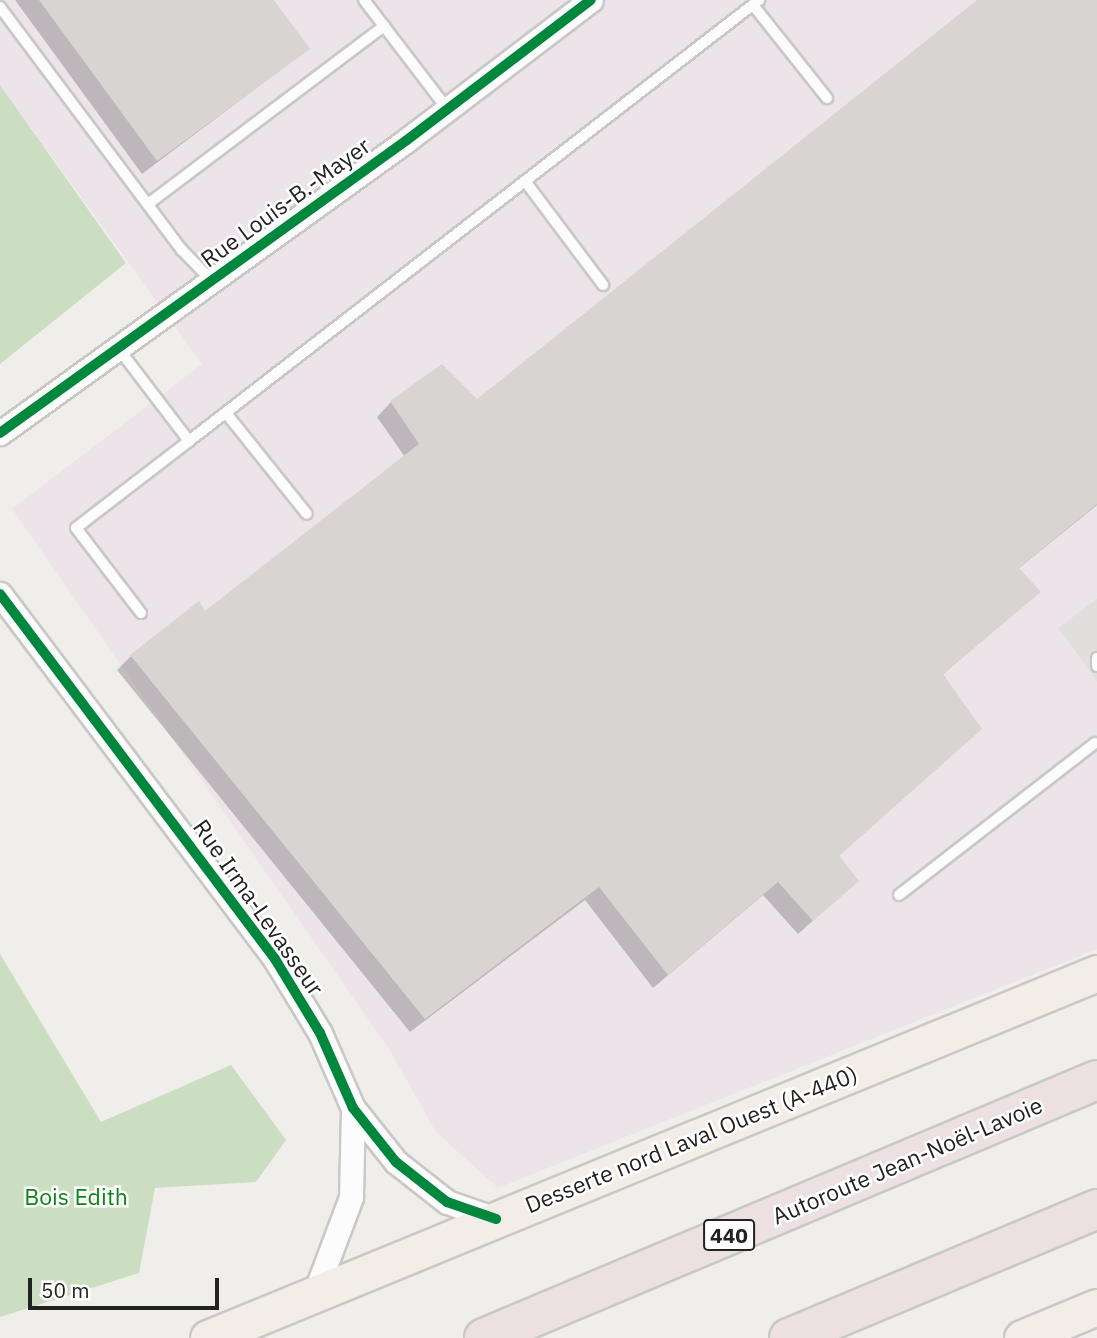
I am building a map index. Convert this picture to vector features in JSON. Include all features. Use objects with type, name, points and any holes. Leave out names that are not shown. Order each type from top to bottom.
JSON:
[{"type":"highway","name":"Autoroute Jean-Noël-Lavoie","points":[[484,1338],[1097,1080]]},
{"type":"highway","points":[[789,1338],[1097,1209]]},
{"type":"main road","name":"Desserte nord Laval Ouest (A-440)","points":[[208,1338],[1097,973]]},
{"type":"main road","points":[[1022,1338],[1097,1307]]},
{"type":"street","name":"Rue Louis-B.-Mayer","points":[[0,433],[448,110],[592,0]]},
{"type":"street","name":"Rue Irma-Levasseur","points":[[0,594],[275,959],[320,1033],[353,1108],[416,1181],[447,1202],[496,1219]]},
{"type":"street","name":"Rue Irma-Levasseur","points":[[316,1293],[351,1197],[353,1108]]},
{"type":"lane","points":[[364,0],[448,110]]},
{"type":"lane","points":[[141,612],[76,528],[756,2],[827,98]]},
{"type":"lane","points":[[0,6],[148,204],[212,281]]},
{"type":"lane","points":[[148,204],[384,26]]},
{"type":"lane","points":[[525,181],[603,285]]},
{"type":"lane","points":[[118,348],[189,441]]},
{"type":"lane","points":[[226,413],[307,514]]},
{"type":"lane","points":[[1097,657],[1097,666]]},
{"type":"lane","points":[[899,895],[1096,743]]},
{"type":"shaded area","points":[[0,0],[1097,0],[1097,949],[498,1188],[436,1132],[389,1049],[12,509],[202,364],[0,85]]},
{"type":"shaded area","points":[[1097,599],[1097,681],[1058,628]]},
{"type":"green space","points":[[0,85],[126,263],[0,364]]},
{"type":"green space","name":"Bois Edith","points":[[0,954],[101,1122],[231,1065],[286,1140],[256,1182],[155,1188],[139,1273],[0,1317]]},
{"type":"building","points":[[39,0],[274,0],[310,49],[157,161]]},
{"type":"building","points":[[977,0],[1097,0],[1097,504],[1019,568],[1041,592],[943,674],[982,729],[839,856],[859,881],[813,921],[778,882],[668,975],[599,887],[425,1019],[130,655],[199,601],[205,611],[419,444],[390,401],[442,364],[477,399]]},
{"type":"cycle path","points":[[0,433],[407,140],[591,0]]},
{"type":"cycle path","points":[[0,594],[275,959],[320,1033],[353,1108],[396,1162],[447,1202],[496,1219]]}]
